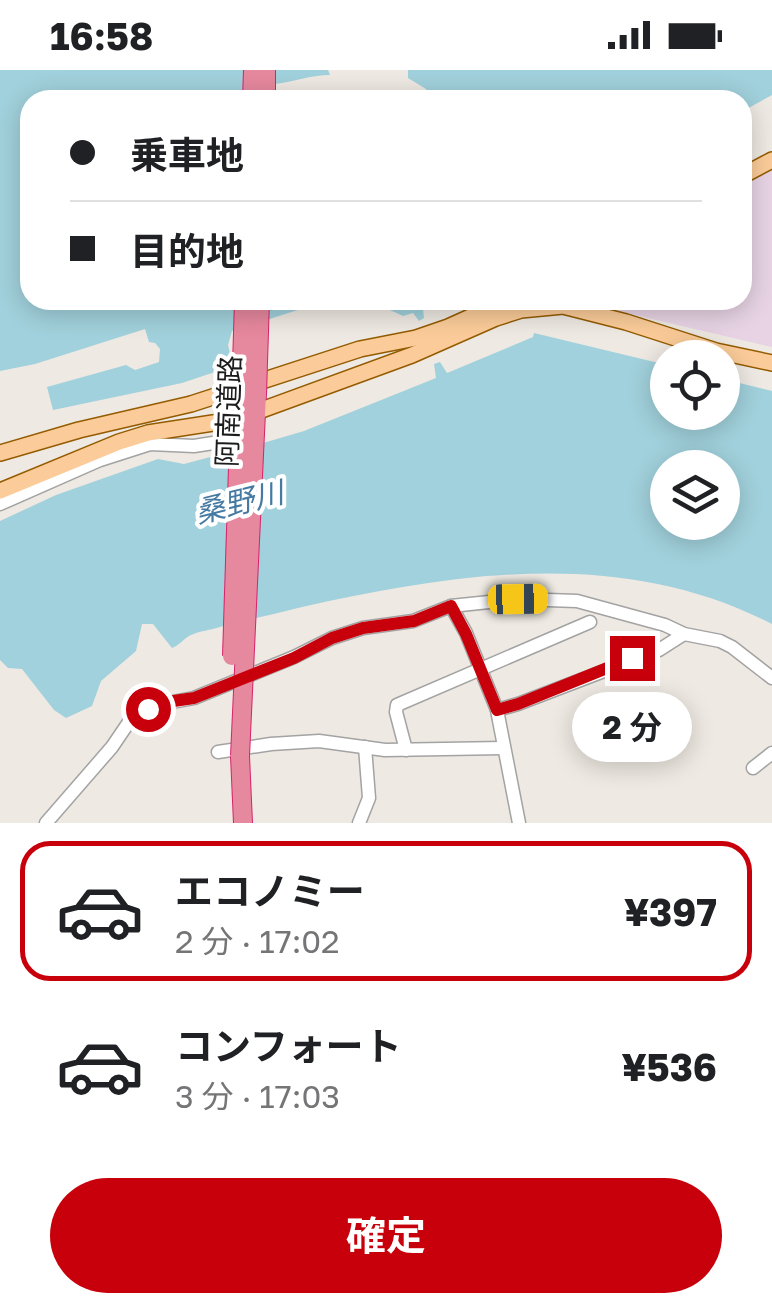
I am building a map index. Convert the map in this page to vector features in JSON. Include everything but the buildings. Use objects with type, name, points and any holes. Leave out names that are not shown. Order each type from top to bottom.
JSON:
[{"type":"highway","name":"阿南道路","points":[[231,823],[229,754],[248,405],[244,310]]},
{"type":"highway","name":"阿南道路","points":[[248,405],[259,310]]},
{"type":"highway","name":"阿南道路","points":[[229,754],[242,823]]},
{"type":"main road","points":[[0,453],[190,404],[360,350],[416,338],[486,310]]},
{"type":"main road","points":[[0,491],[148,432],[213,423],[248,405],[412,356],[522,310]]},
{"type":"main road","points":[[585,310],[716,351],[772,363]]},
{"type":"street","points":[[0,504],[100,460],[150,444],[213,443]]},
{"type":"street","points":[[46,823],[112,748],[132,719],[148,709],[194,698],[294,658],[332,638],[363,628],[414,621],[451,606],[518,599],[577,601],[720,641],[772,678]]},
{"type":"street","points":[[451,606],[497,710],[519,823]]},
{"type":"street","points":[[406,750],[396,712],[398,705],[590,622]]},
{"type":"street","points":[[497,710],[659,650],[684,634]]},
{"type":"street","points":[[229,754],[271,744],[319,741],[406,750],[502,748]]},
{"type":"street","points":[[359,823],[369,798],[365,748]]},
{"type":"street","points":[[753,768],[772,753]]},
{"type":"shaded area","points":[[772,165],[772,347],[614,310],[752,310],[752,176]]},
{"type":"water","points":[[0,70],[328,70],[330,75],[275,84],[275,90],[20,90],[20,310],[298,310],[232,331],[228,345],[232,362],[227,368],[182,383],[53,410],[47,387],[126,365],[135,370],[159,362],[160,349],[149,342],[145,329],[35,364],[0,371]]},
{"type":"water","points":[[408,70],[772,70],[772,95],[752,106],[752,90],[426,90],[408,78]]},
{"type":"water","points":[[390,310],[423,310],[424,318],[419,321],[413,313],[403,316]]},
{"type":"water","name":"桑野川","points":[[534,333],[650,361],[650,430],[740,430],[740,383],[772,391],[772,624],[715,600],[658,584],[599,576],[540,574],[421,584],[198,632],[172,648],[153,624],[142,624],[136,651],[101,681],[92,706],[66,718],[54,710],[22,669],[8,668],[0,660],[0,521],[56,495],[158,459],[184,464],[304,431],[436,378],[434,364],[440,362],[447,373],[533,337]]},
{"type":"route","points":[[148,709],[194,698],[294,658],[332,638],[363,628],[414,621],[451,606],[497,710],[632,658]]}]
